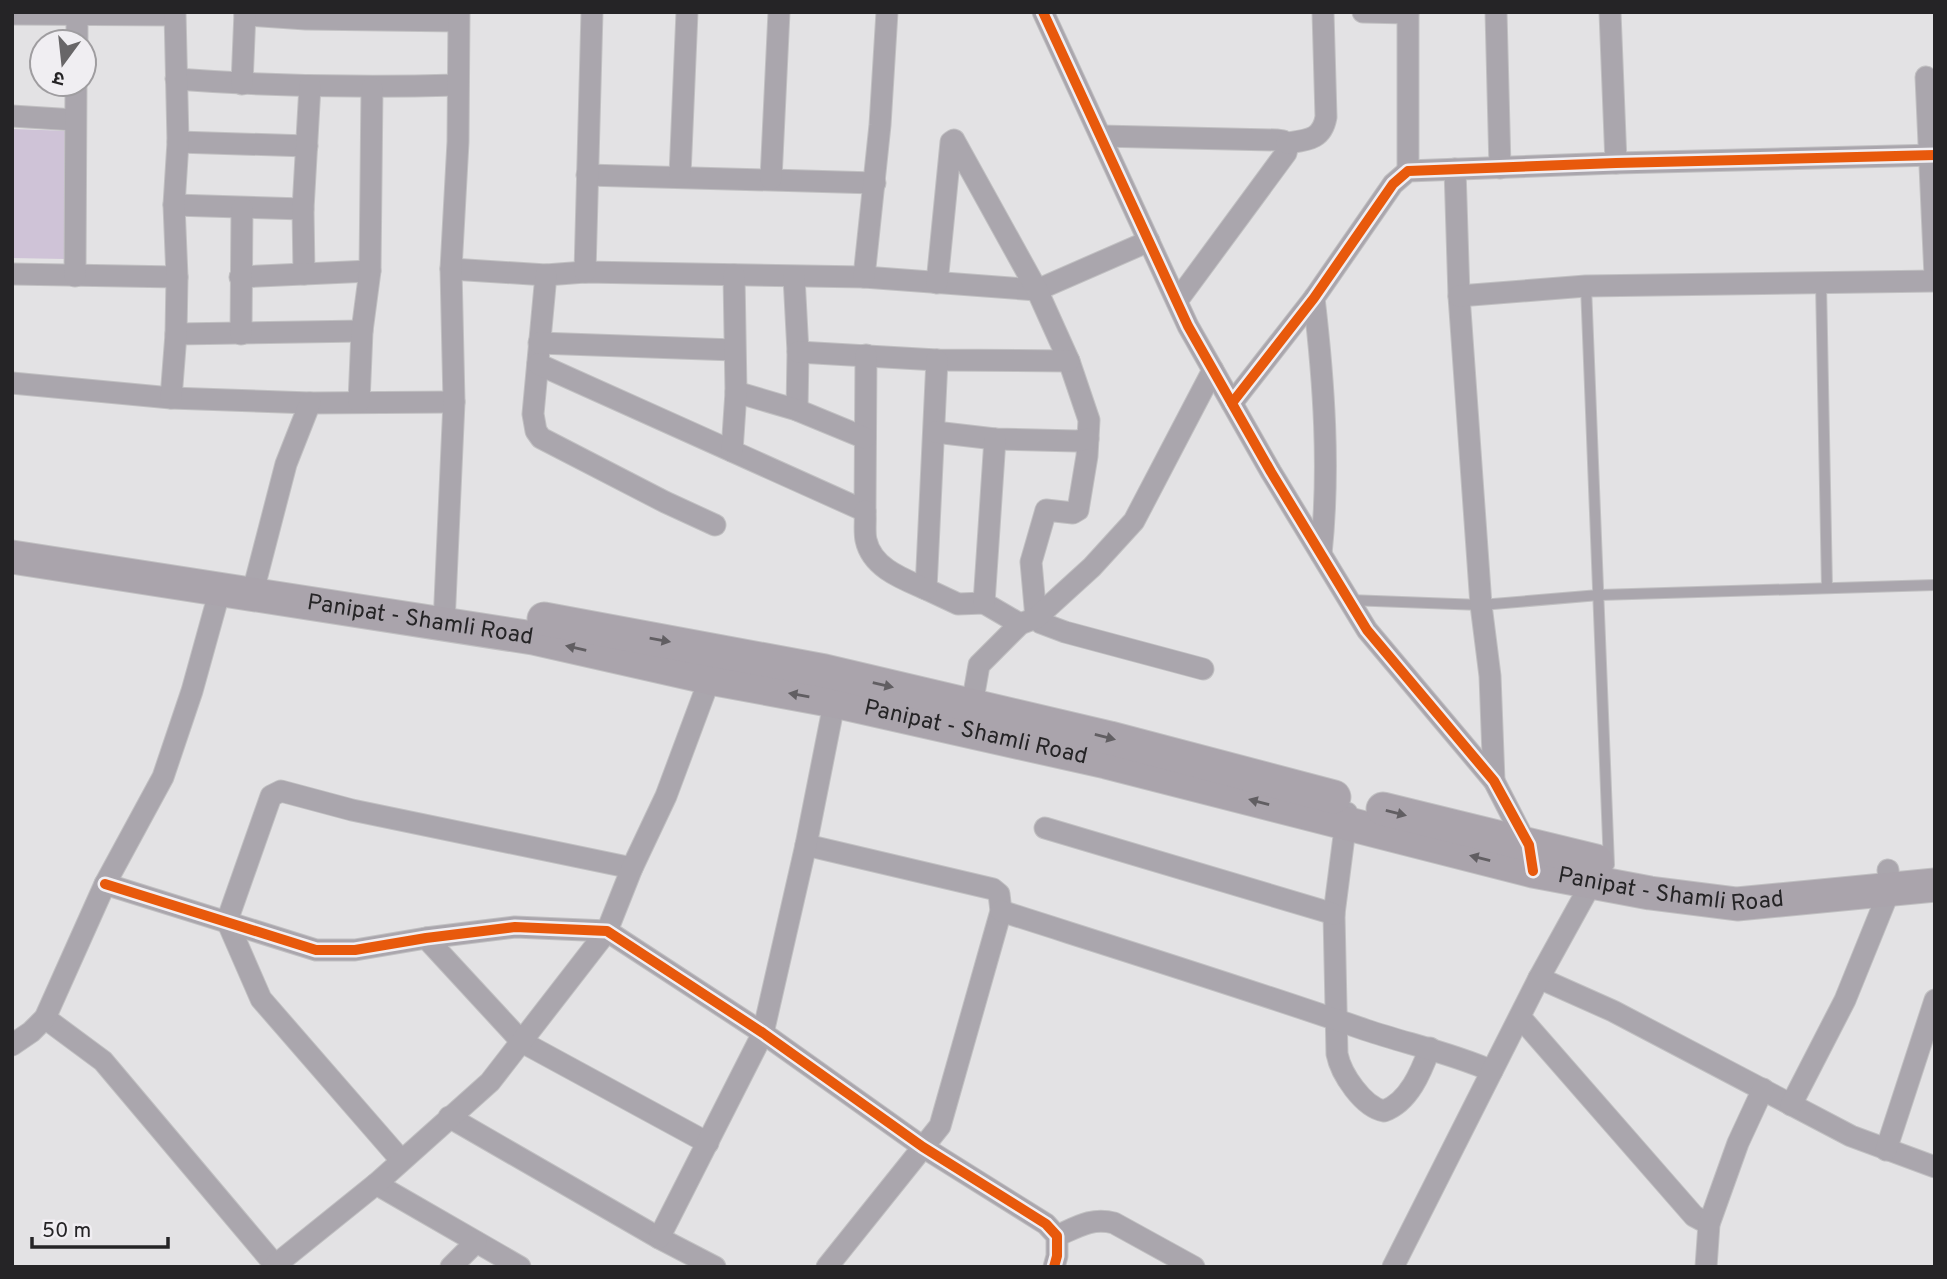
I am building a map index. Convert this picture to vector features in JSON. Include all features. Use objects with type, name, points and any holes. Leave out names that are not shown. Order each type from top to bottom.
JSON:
[{"type":"highway","name":"Panipat - Shamli Road","points":[[12,536],[243,586]]},
{"type":"highway","name":"Panipat - Shamli Road","points":[[12,557],[444,614],[538,618],[837,688],[1106,762],[1347,812],[1601,873],[1650,893],[1737,904],[1889,879],[1935,865]]},
{"type":"highway","name":"Panipat - Shamli Road","points":[[444,614],[533,638],[710,678],[837,688],[972,705],[1110,738],[1347,812]]},
{"type":"highway","name":"Panipat - Shamli Road","points":[[1889,879],[1935,883]]},
{"type":"street","points":[[585,272],[592,12]]},
{"type":"street","points":[[680,176],[687,12]]},
{"type":"street","points":[[771,179],[779,12]]},
{"type":"street","points":[[864,277],[875,183],[887,12]]},
{"type":"street","points":[[1043,12],[1177,302],[1232,403],[1367,630],[1494,781],[1531,858]]},
{"type":"street","points":[[1101,136],[1276,140],[1287,143],[1318,135],[1324,128],[1326,117],[1323,12]]},
{"type":"street","points":[[1363,12],[1408,13],[1408,170]]},
{"type":"street","points":[[1496,12],[1500,168]]},
{"type":"street","points":[[1610,12],[1616,163]]},
{"type":"street","points":[[12,14],[174,14],[178,142],[174,205],[177,277],[171,398]]},
{"type":"street","points":[[242,84],[245,14],[459,16],[458,142],[450,269],[454,402],[444,614]]},
{"type":"street","points":[[77,15],[77,28]]},
{"type":"street","points":[[1926,77],[1932,155],[1935,276]]},
{"type":"street","points":[[176,79],[372,88],[457,85]]},
{"type":"street","points":[[304,275],[303,209],[310,86]]},
{"type":"street","points":[[359,402],[362,331],[370,271],[372,88]]},
{"type":"street","points":[[75,275],[76,98]]},
{"type":"street","points":[[12,116],[75,120]]},
{"type":"street","points":[[937,283],[948,162],[951,142],[954,140],[1037,290],[1069,361],[1089,420],[1078,510],[1073,513],[1048,509],[1045,511],[1030,570],[1028,621]]},
{"type":"street","points":[[178,142],[307,146]]},
{"type":"street","points":[[1177,302],[1286,153],[1287,143]]},
{"type":"street","points":[[1232,403],[1314,299],[1393,184],[1408,170],[1932,155]]},
{"type":"street","points":[[1455,169],[1459,296],[1481,605],[1490,676],[1494,781]]},
{"type":"street","points":[[587,174],[875,183]]},
{"type":"street","points":[[174,205],[303,209]]},
{"type":"street","points":[[241,334],[242,208]]},
{"type":"street","points":[[450,269],[546,275],[585,272],[864,277],[1037,290],[1149,241]]},
{"type":"street","points":[[240,277],[370,271]]},
{"type":"street","points":[[12,274],[177,277]]},
{"type":"street","points":[[546,275],[533,414],[536,431],[541,438],[715,525]]},
{"type":"street","points":[[733,451],[736,392],[734,275]]},
{"type":"street","points":[[794,277],[798,352],[797,410]]},
{"type":"street","points":[[1459,296],[1586,286],[1935,281]]},
{"type":"street","points":[[1314,299],[1322,364],[1324,429],[1325,516],[1321,554]]},
{"type":"street","points":[[176,334],[362,331]]},
{"type":"street","points":[[539,353],[734,350]]},
{"type":"street","points":[[798,352],[937,360],[1069,361]]},
{"type":"street","points":[[539,353],[733,451],[865,511]]},
{"type":"street","points":[[866,355],[866,540],[885,570],[958,604],[984,603],[1028,621],[1203,669]]},
{"type":"street","points":[[926,589],[937,360]]},
{"type":"street","points":[[972,705],[979,665],[1092,567],[1134,521],[1213,370]]},
{"type":"street","points":[[12,383],[171,398],[310,403],[454,402]]},
{"type":"street","points":[[736,392],[797,410],[865,438]]},
{"type":"street","points":[[12,1045],[45,1018],[105,884],[163,777],[191,691],[243,586],[310,403]]},
{"type":"street","points":[[935,432],[995,439],[1088,439]]},
{"type":"street","points":[[984,603],[995,439]]},
{"type":"street","points":[[45,1018],[103,1061],[274,1266],[376,1184],[489,1082],[607,931],[632,868],[666,796],[710,678]]},
{"type":"street","points":[[659,1238],[763,1033],[806,845],[837,688]]},
{"type":"street","points":[[401,1160],[261,999],[227,921],[271,796],[281,791],[352,810],[632,868]]},
{"type":"street","points":[[1347,812],[1334,914],[1339,1067],[1370,1104],[1379,1110],[1390,1109],[1402,1101],[1423,1066],[1430,1048]]},
{"type":"street","points":[[1045,828],[1334,914]]},
{"type":"street","points":[[806,845],[992,889],[999,894],[1001,911],[942,1120],[827,1267]]},
{"type":"street","points":[[1394,1267],[1539,978],[1601,873]]},
{"type":"street","points":[[1791,1105],[1845,1000],[1889,879]]},
{"type":"street","points":[[105,884],[316,950],[355,950],[515,927],[607,931],[763,1033],[923,1147],[1046,1224],[1057,1236],[1054,1267]]},
{"type":"street","points":[[1001,911],[1460,1057],[1492,1071]]},
{"type":"street","points":[[426,938],[522,1042],[708,1143]]},
{"type":"street","points":[[1539,978],[1613,1011],[1851,1136],[1935,1167]]},
{"type":"street","points":[[1886,1150],[1935,1000]]},
{"type":"street","points":[[1520,1017],[1694,1216],[1709,1224]]},
{"type":"street","points":[[1706,1267],[1709,1224],[1738,1143],[1763,1090]]},
{"type":"street","points":[[449,1117],[659,1238],[715,1267]]},
{"type":"street","points":[[376,1184],[520,1267]]},
{"type":"street","points":[[1057,1236],[1089,1222],[1102,1220],[1114,1223],[1194,1267]]},
{"type":"street","points":[[451,1267],[476,1242]]},
{"type":"lane","points":[[1821,283],[1827,589]]},
{"type":"lane","points":[[1586,286],[1599,595],[1601,873]]},
{"type":"lane","points":[[1349,600],[1481,605],[1599,595],[1935,585]]},
{"type":"shaded area","points":[[12,129],[69,131],[65,259],[12,258]]},
{"type":"cycle path","points":[[1043,12],[1188,326],[1271,472],[1367,630],[1494,781],[1529,845],[1533,871]]},
{"type":"cycle path","points":[[1232,403],[1314,298],[1393,184],[1408,171],[1935,155]]},
{"type":"cycle path","points":[[105,884],[316,950],[355,950],[515,927],[607,931],[763,1033],[923,1147],[1046,1224],[1057,1236],[1054,1267]]}]
